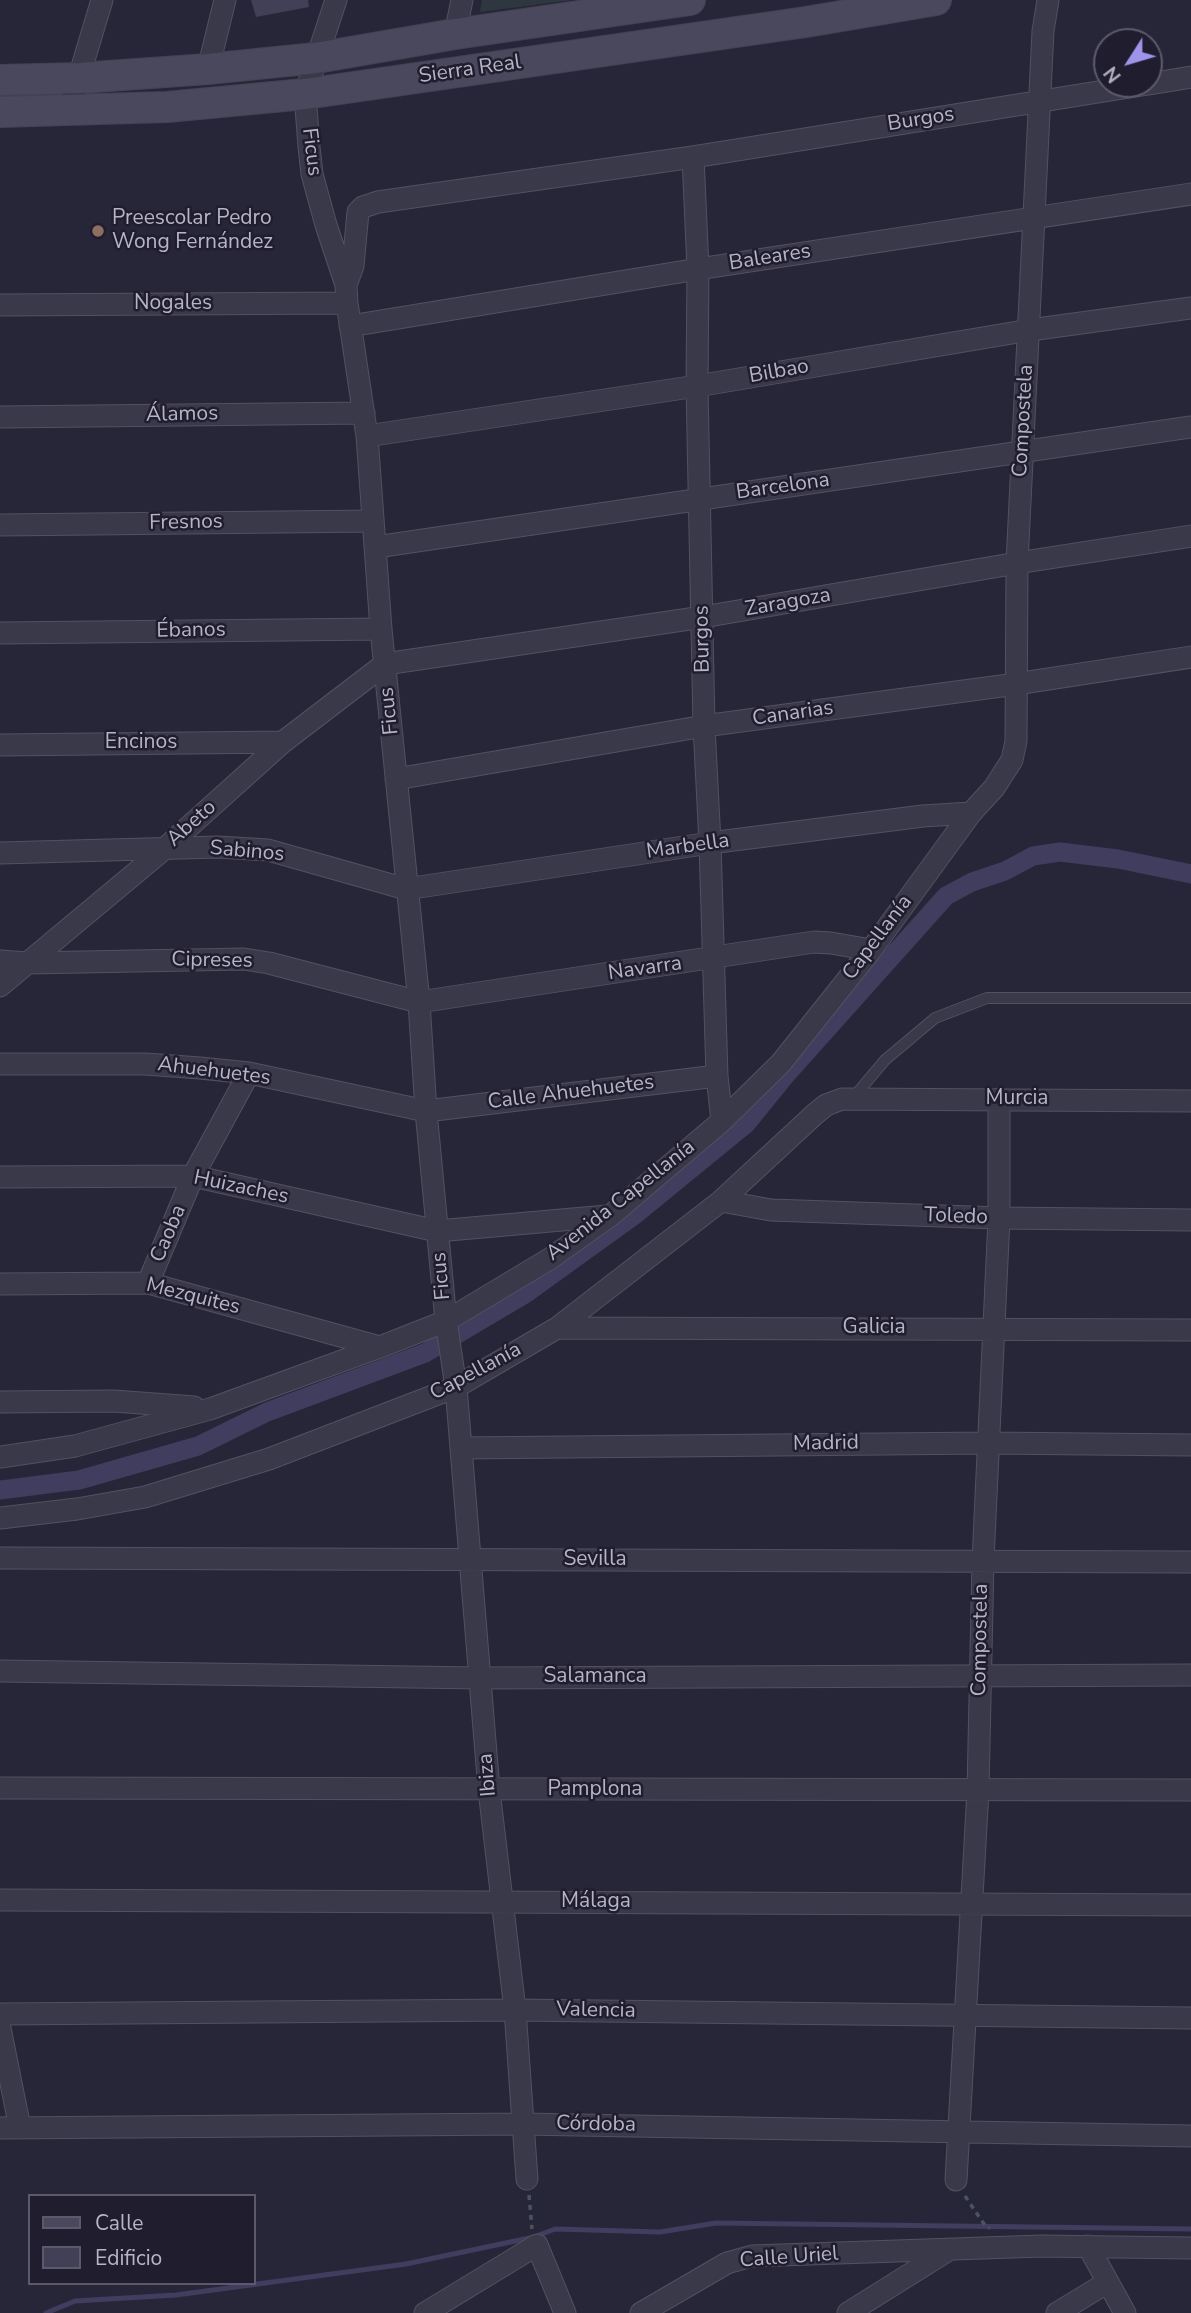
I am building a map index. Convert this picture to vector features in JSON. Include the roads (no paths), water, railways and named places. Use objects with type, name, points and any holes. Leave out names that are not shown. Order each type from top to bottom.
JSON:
[{"type":"street","points":[[69,110],[102,0]]},
{"type":"street","points":[[208,69],[225,0]]},
{"type":"street","name":"Ficus","points":[[336,0],[305,94],[312,174],[346,294],[367,436],[385,664],[419,1002],[426,1111],[447,1326],[455,1379]]},
{"type":"street","points":[[455,34],[462,0]]},
{"type":"street","name":"Sierra Real","points":[[0,80],[80,78],[316,58],[455,34],[690,0]]},
{"type":"street","name":"Sierra Real","points":[[0,112],[207,104],[305,94],[807,11],[936,0]]},
{"type":"street","name":"Compostela","points":[[1016,741],[1017,563],[1043,31],[1048,0]]},
{"type":"street","name":"Burgos","points":[[1163,82],[1191,78]]},
{"type":"street","name":"Burgos","points":[[346,294],[353,266],[358,212],[363,207],[378,202],[693,157],[1093,92]]},
{"type":"street","name":"Burgos","points":[[693,157],[698,269],[697,386],[704,726],[717,1076],[722,1121]]},
{"type":"street","name":"Baleares","points":[[350,326],[698,269],[1191,194]]},
{"type":"street","name":"Nogales","points":[[0,304],[346,294]]},
{"type":"street","name":"Bilbao","points":[[367,436],[697,386],[1030,330],[1191,307]]},
{"type":"street","name":"Álamos","points":[[0,417],[364,413]]},
{"type":"street","name":"Barcelona","points":[[376,547],[1191,427]]},
{"type":"street","name":"Fresnos","points":[[0,525],[373,521]]},
{"type":"street","name":"Zaragoza","points":[[385,664],[703,617],[1017,563],[1191,537]]},
{"type":"street","name":"Ébanos","points":[[0,633],[382,629]]},
{"type":"street","name":"Canarias","points":[[396,779],[704,726],[1016,684],[1191,657]]},
{"type":"street","name":"Abeto","points":[[0,986],[163,850],[283,742],[385,664]]},
{"type":"street","name":"Capellanía","points":[[722,1121],[781,1062],[871,950],[971,813],[994,788],[1012,760],[1016,741]]},
{"type":"street","name":"Encinos","points":[[0,745],[283,742]]},
{"type":"street","name":"Marbella","points":[[406,889],[710,843],[923,816],[971,813]]},
{"type":"street","name":"Sabinos","points":[[0,853],[218,847],[268,849],[406,889]]},
{"type":"street","name":"Navarra","points":[[419,1002],[814,942],[871,950]]},
{"type":"street","name":"Cipreses","points":[[0,961],[27,963],[244,959],[419,1002]]},
{"type":"street","name":"Ahuehuetes","points":[[0,1065],[145,1063],[249,1073],[426,1111]]},
{"type":"street","name":"Caoba","points":[[148,1283],[193,1176],[249,1073]]},
{"type":"street","name":"Calle Ahuehuetes","points":[[426,1111],[717,1076]]},
{"type":"street","name":"Capellanía","points":[[0,1518],[77,1509],[145,1497],[269,1459],[455,1379],[557,1328],[721,1201],[826,1105],[847,1099]]},
{"type":"street","name":"Murcia","points":[[847,1099],[1191,1101]]},
{"type":"street","name":"Compostela","points":[[956,2180],[978,1790],[983,1561],[999,1218],[999,1099]]},
{"type":"street","name":"Avenida Capellanía","points":[[447,1326],[610,1216],[722,1121]]},
{"type":"street","name":"Huizaches","points":[[0,1177],[193,1176],[438,1231],[610,1216]]},
{"type":"street","name":"Toledo","points":[[721,1201],[771,1210],[999,1218],[1191,1220]]},
{"type":"street","name":"Mezquites","points":[[0,1284],[148,1283],[380,1347]]},
{"type":"street","points":[[0,1457],[75,1446],[210,1409],[380,1347],[447,1326]]},
{"type":"street","name":"Galicia","points":[[557,1328],[1191,1330]]},
{"type":"street","name":"Ibiza","points":[[455,1379],[489,1790],[515,2010],[527,2179]]},
{"type":"street","points":[[0,1402],[114,1401],[210,1409]]},
{"type":"street","name":"Madrid","points":[[461,1448],[988,1443],[1191,1445]]},
{"type":"street","name":"Sevilla","points":[[0,1558],[1191,1562]]},
{"type":"street","name":"Salamanca","points":[[0,1671],[480,1678],[1191,1675]]},
{"type":"street","name":"Pamplona","points":[[0,1788],[1191,1790]]},
{"type":"street","name":"Málaga","points":[[0,1900],[1191,1905]]},
{"type":"street","name":"Valencia","points":[[0,2014],[515,2010],[1191,2018]]},
{"type":"street","points":[[0,2028],[10,2128]]},
{"type":"street","name":"Córdoba","points":[[10,2128],[523,2124],[1191,2136]]},
{"type":"street","points":[[425,2313],[537,2245],[565,2313]]},
{"type":"street","points":[[1088,2246],[1125,2313]]},
{"type":"street","name":"Calle Uriel","points":[[641,2313],[727,2263],[739,2259],[1088,2246],[1191,2248]]},
{"type":"street","points":[[848,2313],[950,2250]]},
{"type":"street","points":[[1057,2313],[1108,2282]]},
{"type":"lane","points":[[847,1099],[884,1060],[935,1018],[987,998],[1191,998]]},
{"type":"waterway","points":[[0,1490],[79,1480],[198,1446],[267,1412],[425,1353],[525,1294],[636,1214],[746,1124],[785,1076],[946,896],[972,882],[1005,871],[1033,856],[1060,852],[1118,859],[1191,874]]},
{"type":"waterway","points":[[256,2284],[406,2264],[534,2237],[555,2229],[660,2232],[716,2223],[1191,2229]]},
{"type":"waterway","points":[[46,2313],[75,2301],[176,2295],[250,2285]]},
{"type":"place","name":"Preescolar Pedro Wong Fernández","points":[[98,231]]}]
